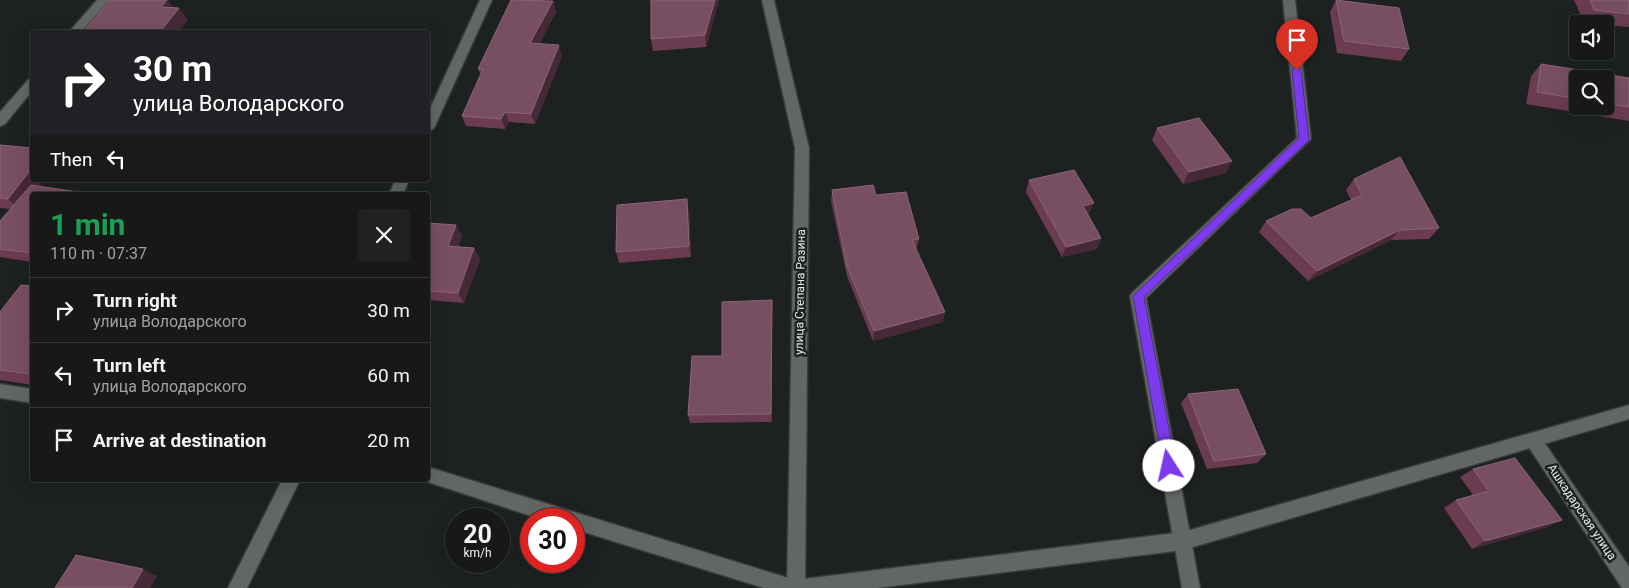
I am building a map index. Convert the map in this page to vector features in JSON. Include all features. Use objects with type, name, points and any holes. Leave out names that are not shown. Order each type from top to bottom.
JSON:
[{"type":"street","points":[[77,30],[103,0]]},
{"type":"street","points":[[430,122],[486,0]]},
{"type":"street","name":"улица Степана Разина","points":[[768,0],[802,148],[794,588]]},
{"type":"street","points":[[1191,588],[1138,296],[1304,140],[1289,0]]},
{"type":"street","points":[[0,121],[30,85]]},
{"type":"street","points":[[0,391],[30,396]]},
{"type":"street","points":[[804,588],[1183,541],[1629,412]]},
{"type":"street","name":"Ашкадарская улица","points":[[1534,441],[1629,583]]},
{"type":"street","points":[[430,476],[533,508]]},
{"type":"street","points":[[238,588],[290,482]]},
{"type":"street","points":[[585,523],[794,588]]},
{"type":"building","points":[[110,0],[167,0],[161,7],[179,8],[162,30],[85,30]]},
{"type":"building","points":[[511,0],[553,1],[530,43],[559,45],[531,114],[505,112],[501,119],[462,116],[483,69],[478,69]]},
{"type":"building","points":[[651,0],[715,0],[705,35],[651,39]]},
{"type":"building","points":[[1336,0],[1399,8],[1409,49],[1344,41]]},
{"type":"building","points":[[1590,0],[1629,0],[1629,14],[1594,10]]},
{"type":"building","points":[[1541,64],[1579,70],[1569,70],[1569,97],[1537,92]]},
{"type":"building","points":[[1614,76],[1629,78],[1629,107],[1614,104]]},
{"type":"building","points":[[1199,118],[1232,161],[1189,172],[1157,128]]},
{"type":"building","points":[[0,145],[30,148],[30,171],[8,199],[0,198]]},
{"type":"building","points":[[1400,157],[1439,228],[1400,230],[1317,271],[1266,221],[1292,209],[1301,209],[1311,218],[1362,195],[1354,179]]},
{"type":"building","points":[[1074,170],[1094,203],[1083,206],[1101,238],[1066,247],[1029,180]]},
{"type":"building","points":[[31,185],[78,192],[30,192],[30,253],[0,249],[0,221]]},
{"type":"building","points":[[873,185],[876,195],[906,192],[919,239],[912,240],[945,312],[874,331],[847,266],[832,190]]},
{"type":"building","points":[[687,199],[689,246],[616,252],[617,205]]},
{"type":"building","points":[[430,223],[456,225],[448,246],[474,248],[458,293],[430,291]]},
{"type":"building","points":[[21,285],[30,286],[30,374],[0,370],[0,312]]},
{"type":"building","points":[[772,300],[771,414],[688,415],[692,356],[722,356],[722,302]]},
{"type":"building","points":[[1238,389],[1266,454],[1214,461],[1188,394]]},
{"type":"building","points":[[1515,458],[1562,520],[1485,541],[1456,500],[1489,491],[1473,469]]},
{"type":"building","points":[[76,555],[143,569],[132,588],[55,588]]},
{"type":"route","points":[[1169,466],[1138,296],[1304,140],[1297,70]]}]
